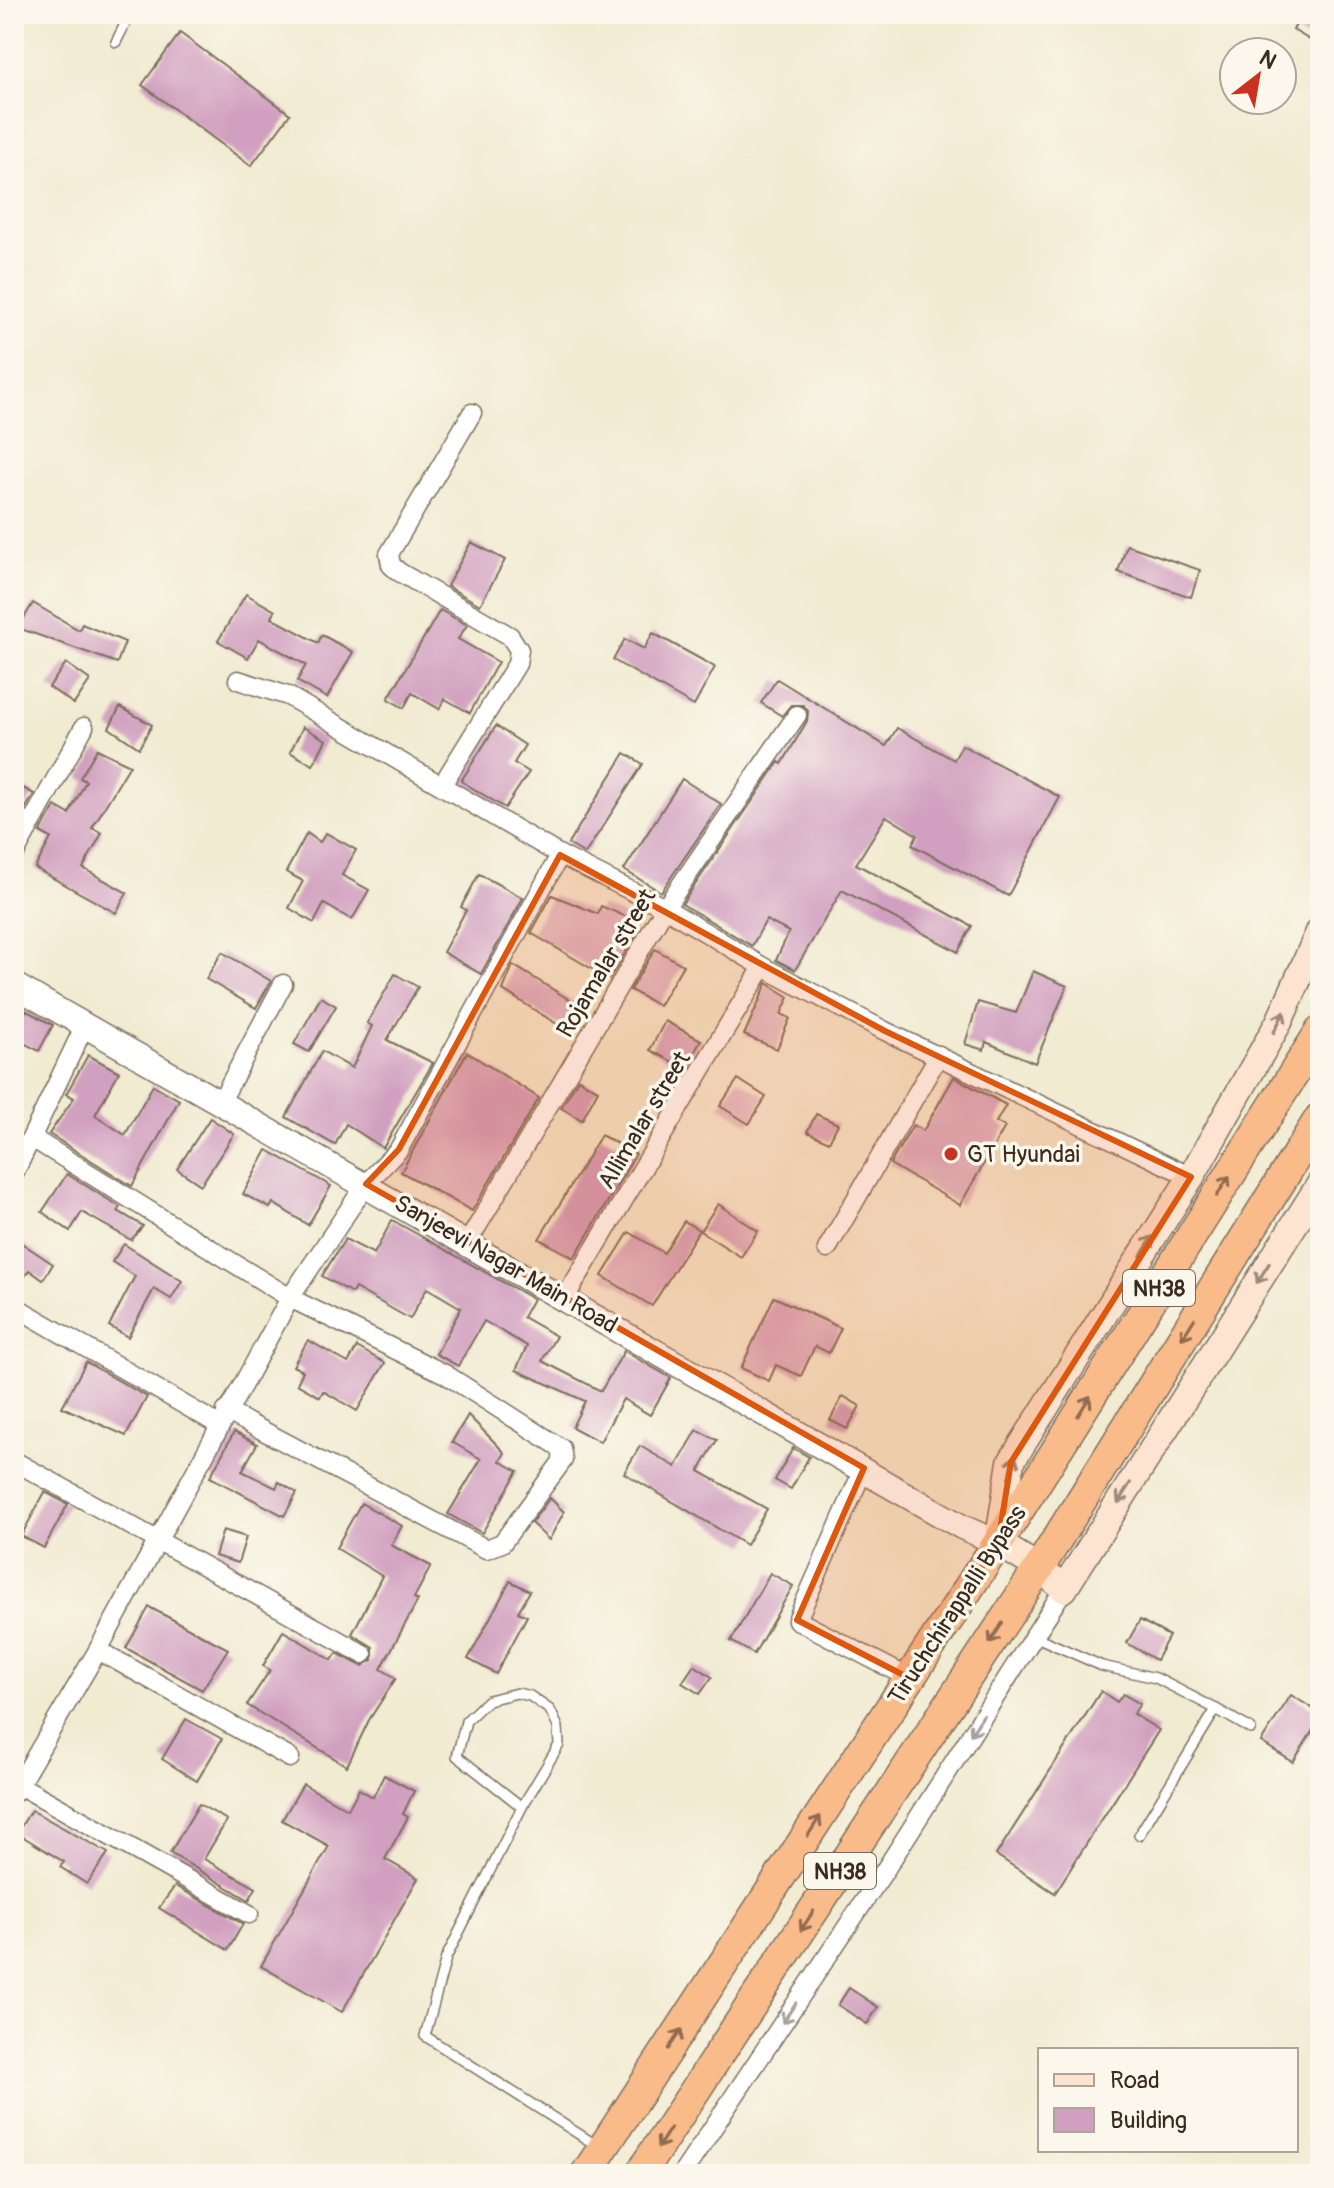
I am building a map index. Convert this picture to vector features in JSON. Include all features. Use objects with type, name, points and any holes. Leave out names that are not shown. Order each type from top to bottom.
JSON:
[{"type":"highway","name":"Tiruchchirappalli Bypass","points":[[594,2162],[998,1543],[1320,1032]]},
{"type":"highway","name":"Tiruchchirappalli Bypass","points":[[640,2174],[1039,1568],[1320,1118]]},
{"type":"main road","points":[[1320,930],[1279,1022],[1191,1177],[1011,1462],[998,1543],[1039,1568],[1064,1589],[1320,1184]]},
{"type":"street","points":[[442,785],[517,664],[519,650],[510,636],[399,572],[391,565],[389,554],[472,413]]},
{"type":"street","points":[[238,680],[288,696],[560,855],[665,908],[763,967],[885,1031],[1191,1177]]},
{"type":"street","name":"Rojamalar street","points":[[468,1242],[665,908],[797,715]]},
{"type":"street","points":[[14,855],[84,727]]},
{"type":"street","points":[[249,1914],[16,1789],[98,1650],[290,1298],[366,1184],[399,1149],[560,855]]},
{"type":"street","name":"Allimalar street","points":[[565,1298],[763,967]]},
{"type":"street","points":[[220,1103],[283,984]]},
{"type":"street","name":"Sanjeevi Nagar Main Road","points":[[14,985],[864,1468],[962,1527],[998,1543]]},
{"type":"street","points":[[14,1174],[85,1025]]},
{"type":"street","points":[[827,1249],[939,1055]]},
{"type":"street","points":[[14,1306],[222,1418],[486,1549],[502,1543],[563,1460],[561,1448],[480,1394],[290,1298],[32,1138]]},
{"type":"street","points":[[14,1461],[157,1537],[363,1654]]},
{"type":"street","points":[[864,1468],[797,1620],[909,1678]]},
{"type":"street","points":[[682,2174],[887,1867],[1064,1589]]},
{"type":"street","points":[[98,1650],[290,1758]]},
{"type":"lane","points":[[116,42],[130,14]]},
{"type":"lane","points":[[1034,1636],[1102,1666],[1156,1678],[1251,1729]]},
{"type":"lane","points":[[522,1807],[457,1756],[466,1721],[488,1700],[517,1693],[530,1696],[550,1710],[558,1727],[559,1745],[522,1807],[446,1958],[425,2036],[594,2162]]},
{"type":"lane","points":[[1139,1835],[1216,1709]]},
{"type":"highlighted area","points":[[560,855],[885,1031],[1191,1177],[1011,1462],[998,1543],[909,1678],[797,1620],[864,1468],[366,1184],[399,1149]]},
{"type":"building","points":[[1302,14],[1320,24],[1320,46],[1293,30]]},
{"type":"building","points":[[180,33],[290,114],[251,166],[142,85]]},
{"type":"building","points":[[471,542],[505,560],[480,605],[447,586]]},
{"type":"building","points":[[1127,545],[1200,570],[1191,597],[1118,572]]},
{"type":"building","points":[[246,594],[275,611],[272,618],[318,643],[322,635],[353,652],[327,698],[297,681],[306,665],[259,639],[248,658],[218,641]]},
{"type":"building","points":[[33,603],[79,630],[82,624],[125,642],[117,663],[18,628]]},
{"type":"building","points":[[440,610],[467,625],[458,639],[498,662],[470,713],[445,699],[439,709],[412,693],[404,708],[388,699]]},
{"type":"building","points":[[653,633],[715,667],[694,706],[613,660],[625,639],[644,649]]},
{"type":"building","points":[[66,663],[90,680],[74,704],[49,687]]},
{"type":"building","points":[[777,679],[886,746],[897,728],[954,760],[962,745],[1060,797],[1008,896],[912,845],[917,835],[886,816],[856,864],[972,926],[958,952],[842,890],[795,970],[776,960],[789,932],[766,920],[752,946],[682,904],[779,762],[782,764],[807,721],[808,711],[803,705],[791,705],[782,716],[761,703]]},
{"type":"building","points":[[120,707],[152,725],[139,748],[109,728]]},
{"type":"building","points":[[496,726],[525,745],[514,763],[529,772],[505,808],[461,781]]},
{"type":"building","points":[[303,727],[326,740],[313,765],[290,752]]},
{"type":"building","points":[[97,749],[130,765],[92,828],[102,833],[83,868],[127,893],[116,913],[35,868],[51,838],[40,832],[55,806],[69,814],[86,781],[80,778]]},
{"type":"building","points":[[625,753],[643,764],[585,854],[568,844]]},
{"type":"building","points":[[682,779],[721,804],[661,892],[624,870]]},
{"type":"building","points":[[14,783],[34,794],[19,820],[14,817]]},
{"type":"building","points":[[307,833],[320,842],[326,833],[356,850],[342,875],[369,890],[352,920],[324,904],[314,923],[289,908],[303,881],[286,872]]},
{"type":"building","points":[[479,874],[523,898],[481,974],[443,952],[466,910],[461,907]]},
{"type":"building","points":[[552,895],[598,914],[601,906],[634,920],[628,935],[634,938],[609,979],[531,933]]},
{"type":"building","points":[[655,949],[683,965],[659,1006],[630,990]]},
{"type":"building","points":[[222,952],[271,981],[256,1008],[206,979]]},
{"type":"building","points":[[513,965],[583,1008],[568,1031],[503,990]]},
{"type":"building","points":[[1033,971],[1067,986],[1035,1063],[986,1042],[984,1050],[965,1044],[978,1002],[1016,1013]]},
{"type":"building","points":[[395,974],[418,987],[387,1040],[433,1063],[383,1148],[346,1124],[335,1145],[286,1117],[322,1051],[352,1068],[372,1026],[367,1023]]},
{"type":"building","points":[[767,983],[789,997],[781,1014],[790,1018],[777,1049],[744,1035]]},
{"type":"building","points":[[321,997],[336,1006],[309,1052],[294,1044]]},
{"type":"building","points":[[14,1004],[53,1025],[39,1051],[14,1038]]},
{"type":"building","points":[[665,1021],[701,1040],[686,1069],[650,1050]]},
{"type":"building","points":[[467,1052],[539,1098],[472,1211],[401,1172]]},
{"type":"building","points":[[88,1055],[119,1072],[95,1115],[125,1135],[153,1085],[179,1100],[132,1186],[49,1134],[74,1098],[66,1094]]},
{"type":"building","points":[[954,1077],[1006,1105],[996,1122],[1005,1127],[960,1205],[890,1164],[913,1125],[923,1131]]},
{"type":"building","points":[[578,1079],[598,1090],[582,1120],[561,1108]]},
{"type":"building","points":[[738,1079],[766,1097],[749,1124],[720,1106]]},
{"type":"building","points":[[816,1114],[838,1124],[829,1142],[807,1132]]},
{"type":"building","points":[[210,1118],[234,1134],[201,1185],[177,1169]]},
{"type":"building","points":[[601,1135],[636,1154],[574,1258],[539,1239]]},
{"type":"building","points":[[267,1150],[331,1186],[308,1225],[273,1203],[270,1208],[243,1194]]},
{"type":"building","points":[[67,1174],[120,1207],[118,1211],[143,1226],[131,1240],[82,1212],[70,1231],[42,1212]]},
{"type":"building","points":[[718,1204],[758,1231],[741,1257],[700,1231]]},
{"type":"building","points":[[392,1220],[533,1299],[523,1317],[556,1336],[542,1361],[601,1391],[624,1351],[671,1378],[650,1415],[623,1399],[600,1442],[572,1427],[585,1401],[516,1370],[527,1346],[484,1321],[458,1366],[436,1354],[461,1308],[427,1288],[410,1319],[355,1288],[352,1293],[322,1276],[345,1239],[374,1254]]},
{"type":"building","points":[[684,1221],[699,1230],[652,1306],[602,1276],[629,1232],[664,1253]]},
{"type":"building","points":[[14,1238],[53,1264],[43,1280],[29,1270],[14,1292]]},
{"type":"building","points":[[124,1244],[182,1281],[171,1299],[154,1289],[128,1337],[109,1326],[135,1276],[112,1262]]},
{"type":"building","points":[[774,1297],[841,1328],[829,1353],[815,1346],[801,1376],[776,1365],[769,1381],[741,1368]]},
{"type":"building","points":[[308,1340],[348,1363],[357,1347],[385,1363],[357,1411],[323,1391],[320,1397],[297,1384],[303,1371],[293,1366]]},
{"type":"building","points":[[86,1362],[147,1397],[126,1436],[62,1407]]},
{"type":"building","points":[[843,1396],[860,1406],[847,1429],[830,1420]]},
{"type":"building","points":[[468,1415],[505,1453],[500,1461],[518,1471],[482,1533],[448,1514],[481,1459],[452,1442]]},
{"type":"building","points":[[697,1430],[717,1440],[699,1471],[767,1509],[746,1545],[624,1473],[640,1446],[676,1467]]},
{"type":"building","points":[[234,1432],[257,1444],[242,1471],[276,1488],[279,1482],[297,1493],[284,1516],[210,1477]]},
{"type":"building","points":[[793,1448],[809,1457],[791,1489],[775,1480]]},
{"type":"building","points":[[45,1492],[68,1504],[44,1548],[21,1536]]},
{"type":"building","points":[[550,1498],[564,1512],[549,1540],[531,1523]]},
{"type":"building","points":[[361,1503],[402,1526],[391,1545],[431,1566],[414,1598],[418,1600],[381,1669],[396,1678],[369,1720],[347,1766],[247,1705],[270,1670],[263,1666],[283,1631],[332,1660],[337,1653],[362,1666],[373,1660],[373,1647],[352,1634],[382,1576],[336,1548]]},
{"type":"building","points":[[223,1530],[246,1537],[238,1563],[215,1556]]},
{"type":"building","points":[[770,1573],[793,1586],[754,1654],[731,1641]]},
{"type":"building","points":[[510,1581],[530,1591],[518,1612],[527,1616],[496,1674],[468,1659]]},
{"type":"building","points":[[149,1607],[228,1649],[202,1690],[126,1648]]},
{"type":"building","points":[[1140,1620],[1169,1636],[1156,1660],[1127,1643]]},
{"type":"building","points":[[694,1665],[712,1677],[700,1694],[682,1683]]},
{"type":"building","points":[[1101,1691],[1117,1702],[1123,1694],[1140,1704],[1133,1714],[1159,1730],[1055,1893],[996,1855]]},
{"type":"building","points":[[1291,1695],[1320,1713],[1320,1719],[1293,1762],[1261,1742]]},
{"type":"building","points":[[186,1719],[222,1739],[197,1781],[162,1759]]},
{"type":"building","points":[[384,1775],[414,1791],[403,1814],[408,1817],[385,1859],[418,1878],[342,2012],[261,1966],[329,1846],[282,1820],[303,1784],[348,1809],[359,1789],[373,1797]]},
{"type":"building","points":[[199,1804],[227,1820],[204,1859],[256,1888],[249,1900],[170,1853]]},
{"type":"building","points":[[31,1810],[108,1853],[87,1884],[60,1867],[64,1862],[17,1833]]},
{"type":"building","points":[[175,1886],[243,1924],[228,1950],[159,1908]]},
{"type":"building","points":[[849,1988],[878,2007],[867,2024],[838,2005]]},
{"type":"place","name":"GT Hyundai","points":[[951,1154]]}]
